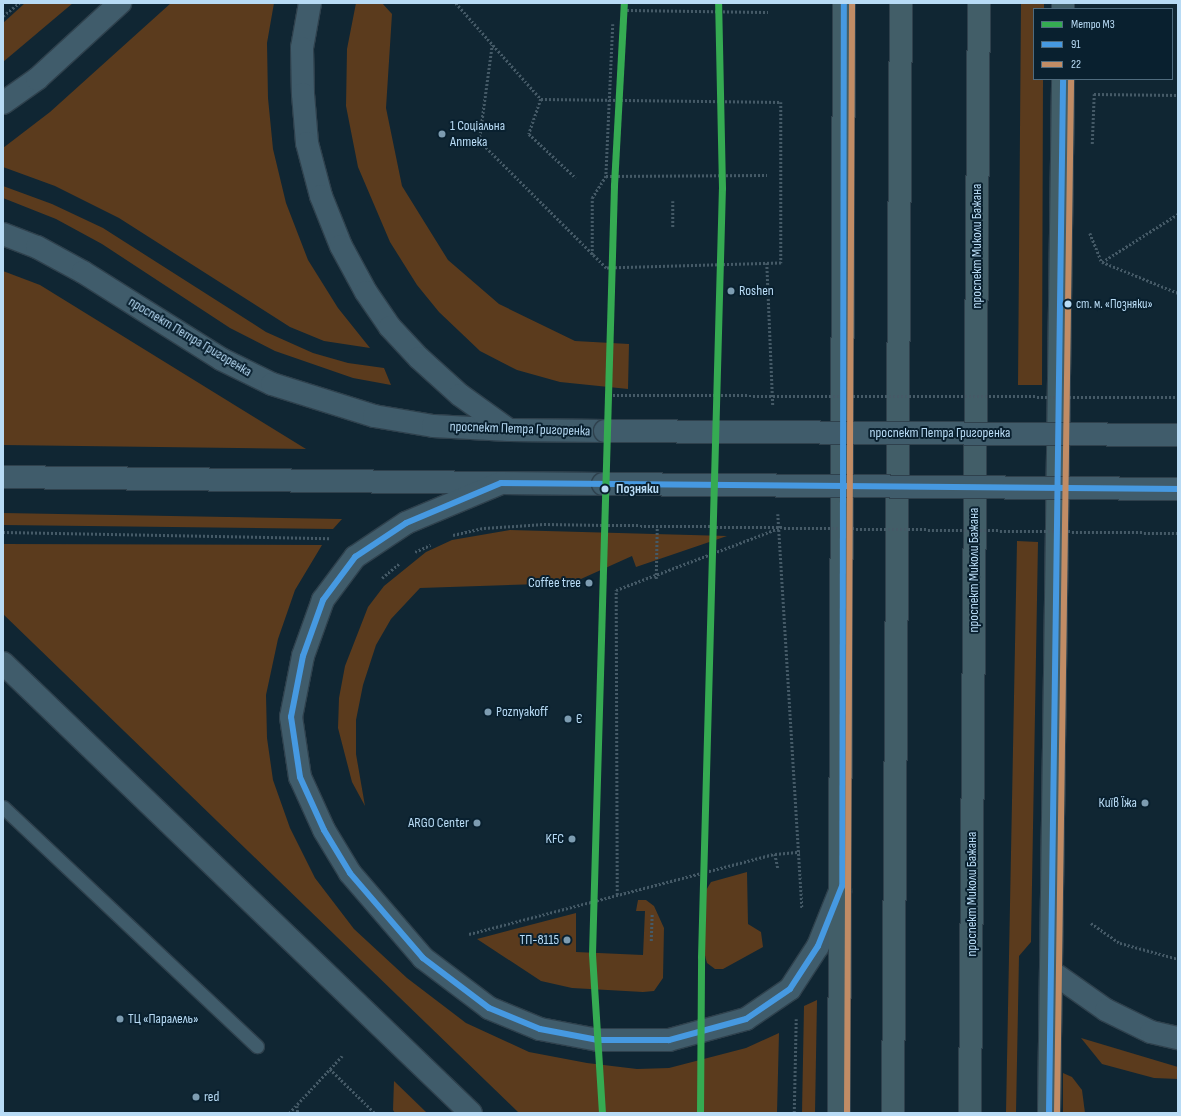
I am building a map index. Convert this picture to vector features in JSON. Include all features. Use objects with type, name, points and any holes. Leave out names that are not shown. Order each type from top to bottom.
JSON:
[{"type":"highway","points":[[839,1113],[842,886],[844,3]]},
{"type":"highway","points":[[893,1113],[901,3]]},
{"type":"highway","name":"проспект Миколи Бажана","points":[[970,1113],[979,3]]},
{"type":"highway","points":[[1049,1113],[1063,80]]},
{"type":"main road","points":[[3,103],[37,79],[120,3]]},
{"type":"main road","points":[[310,3],[302,48],[302,94],[307,143],[321,196],[341,246],[366,292],[390,327],[460,395],[509,430]]},
{"type":"main road","name":"проспект Петра Григоренка","points":[[3,234],[36,247],[83,272],[221,359],[272,384],[374,416],[433,426],[509,430],[1178,434]]},
{"type":"main road","points":[[3,477],[1178,489]]},
{"type":"main road","points":[[501,483],[406,523],[355,557],[323,600],[303,656],[291,717],[300,777],[324,830],[350,873],[387,918],[423,958],[489,1008],[540,1029],[598,1040],[669,1040],[746,1020],[790,989],[818,946],[842,886]]},
{"type":"main road","points":[[3,663],[471,1113]]},
{"type":"main road","points":[[1052,972],[1106,1010],[1151,1032],[1178,1038]]},
{"type":"lane","points":[[3,807],[258,1046]]},
{"type":"path","points":[[3,16],[19,3]]},
{"type":"path","points":[[456,3],[541,99],[781,102],[781,263],[606,268],[479,140],[492,44]]},
{"type":"path","points":[[627,10],[768,12]]},
{"type":"path","points":[[592,255],[592,198],[606,176],[612,24]]},
{"type":"path","points":[[1092,145],[1094,94],[1178,96]]},
{"type":"path","points":[[541,99],[529,134],[576,178]]},
{"type":"path","points":[[606,176],[767,176]]},
{"type":"path","points":[[673,201],[673,228]]},
{"type":"path","points":[[1102,262],[1178,214]]},
{"type":"path","points":[[1089,232],[1102,262],[1178,293]]},
{"type":"path","points":[[767,263],[774,411]]},
{"type":"path","points":[[605,395],[1178,397]]},
{"type":"path","points":[[778,513],[800,852],[802,910]]},
{"type":"path","points":[[449,536],[484,528],[544,524],[1178,534]]},
{"type":"path","points":[[656,579],[657,528]]},
{"type":"path","points":[[617,895],[616,590],[779,528]]},
{"type":"path","points":[[3,532],[330,538]]},
{"type":"path","points":[[408,556],[436,543]]},
{"type":"path","points":[[382,578],[403,560]]},
{"type":"path","points":[[469,934],[775,854],[800,852]]},
{"type":"path","points":[[775,854],[778,868]]},
{"type":"path","points":[[651,941],[652,913]]},
{"type":"path","points":[[1091,922],[1120,943],[1178,959]]},
{"type":"path","points":[[794,1113],[796,1013]]},
{"type":"path","points":[[289,1113],[342,1056]]},
{"type":"path","points":[[330,1069],[375,1113]]},
{"type":"path","points":[[297,1105],[298,1113]]},
{"type":"shaded area","points":[[25,3],[73,3],[3,62],[3,23]]},
{"type":"shaded area","points":[[171,3],[274,3],[267,43],[268,98],[273,149],[286,203],[308,260],[338,308],[370,348],[324,341],[290,327],[119,218],[55,186],[3,167],[3,148],[50,112]]},
{"type":"shaded area","points":[[356,3],[382,3],[392,14],[386,108],[402,186],[448,260],[499,304],[575,341],[629,344],[628,389],[560,382],[517,370],[480,351],[439,312],[417,285],[390,242],[358,167],[346,106],[347,49]]},
{"type":"shaded area","points":[[1021,3],[1044,3],[1044,8],[1033,8],[1033,80],[1043,80],[1042,385],[1018,385]]},
{"type":"shaded area","points":[[3,186],[52,204],[103,228],[266,332],[313,353],[348,363],[384,368],[391,385],[353,378],[275,351],[230,328],[102,244],[56,219],[3,198]]},
{"type":"shaded area","points":[[3,271],[40,285],[306,449],[3,445]]},
{"type":"shaded area","points":[[3,513],[342,519],[333,529],[3,525]]},
{"type":"shaded area","points":[[510,530],[727,536],[636,567],[632,556],[572,583],[420,588],[391,619],[376,645],[363,685],[356,720],[356,754],[365,806],[352,782],[338,728],[339,698],[345,666],[368,607],[384,586],[426,552],[452,540]]},
{"type":"shaded area","points":[[1017,541],[1038,542],[1031,942],[1019,956],[1016,1113],[1006,1113]]},
{"type":"shaded area","points":[[3,544],[322,545],[295,590],[278,639],[266,695],[267,738],[273,780],[290,828],[315,878],[354,929],[407,978],[466,1023],[529,1052],[587,1063],[637,1069],[669,1068],[746,1048],[779,1033],[777,1113],[519,1113],[3,614]]},
{"type":"shaded area","points":[[747,872],[748,924],[761,932],[763,947],[723,969],[715,969],[707,963],[704,952],[705,892],[711,882]]},
{"type":"shaded area","points":[[638,900],[646,900],[654,906],[664,928],[663,978],[654,991],[643,992],[572,988],[541,981],[477,939],[576,913],[576,952],[643,955],[645,911],[636,911]]},
{"type":"shaded area","points":[[817,1000],[815,1113],[802,1113],[804,1006]]},
{"type":"shaded area","points":[[1081,1038],[1178,1067],[1178,1079],[1154,1078],[1102,1064]]},
{"type":"shaded area","points":[[1063,1073],[1072,1077],[1082,1090],[1085,1113],[1063,1113]]},
{"type":"shaded area","points":[[394,1081],[427,1113],[395,1113],[393,1110]]},
{"type":"metro line","name":"M3","points":[[602,1113],[592,954],[614,185],[624,3]]},
{"type":"metro line","name":"M3","points":[[700,1113],[701,957],[722,188],[718,3]]},
{"type":"transit line","name":"91","points":[[843,486],[844,3]]},
{"type":"transit line","name":"22","points":[[847,1113],[852,3]]},
{"type":"transit line","name":"91","points":[[1049,1113],[1063,80]]},
{"type":"transit line","name":"22","points":[[1057,1113],[1071,80]]},
{"type":"transit line","name":"91","points":[[501,483],[843,486],[842,886],[818,946],[790,989],[746,1019],[669,1040],[598,1040],[540,1029],[489,1008],[423,958],[350,873],[324,830],[300,777],[291,717],[303,656],[323,600],[355,557],[406,523],[501,483]]},
{"type":"transit line","name":"91","points":[[843,486],[1178,489]]},
{"type":"place","name":"1 Соціальна Аптека","points":[[442,134]]},
{"type":"place","name":"Roshen","points":[[731,291]]},
{"type":"place","name":"ст. м. «Позняки»","points":[[1068,304]]},
{"type":"place","name":"Позняки","points":[[605,489]]},
{"type":"place","name":"Coffee tree","points":[[589,583]]},
{"type":"place","name":"Poznyakoff","points":[[488,712]]},
{"type":"place","name":"Є","points":[[568,719]]},
{"type":"place","name":"Київ Їжа","points":[[1145,803]]},
{"type":"place","name":"ARGO Center","points":[[477,823]]},
{"type":"place","name":"KFC","points":[[572,839]]},
{"type":"place","name":"ТП-8115","points":[[567,940]]},
{"type":"place","name":"ТЦ «Паралель»","points":[[120,1019]]},
{"type":"place","name":"red","points":[[196,1097]]}]
